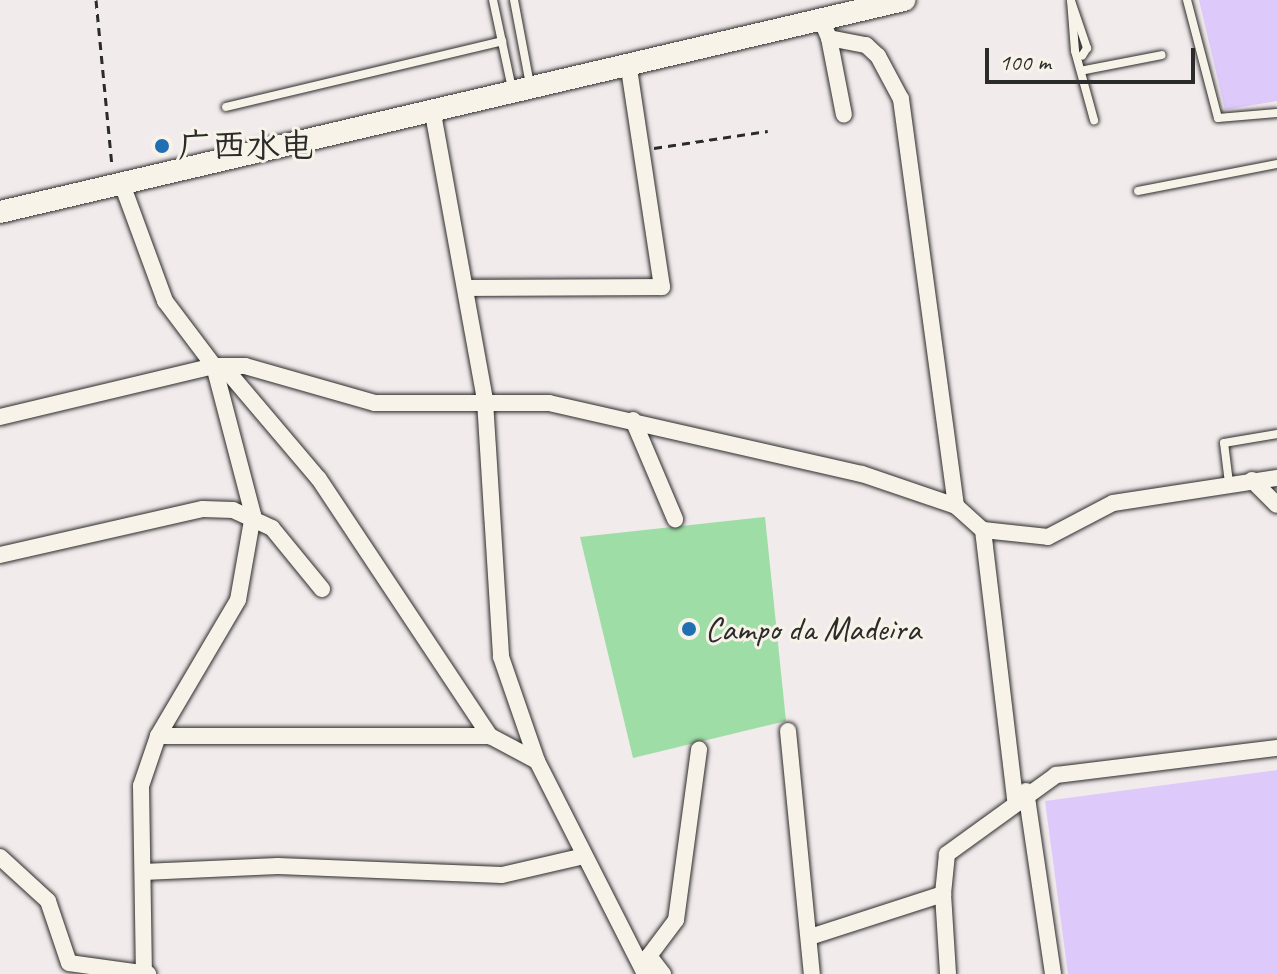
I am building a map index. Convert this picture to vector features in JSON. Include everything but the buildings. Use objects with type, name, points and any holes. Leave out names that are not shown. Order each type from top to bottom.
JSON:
[{"type":"main road","points":[[0,212],[628,63],[825,29],[904,0]]},
{"type":"street","points":[[825,29],[844,115]]},
{"type":"street","points":[[825,29],[872,51],[893,74],[901,99],[956,506]]},
{"type":"street","points":[[467,288],[662,287],[646,150],[628,63]]},
{"type":"street","points":[[432,108],[467,288],[485,401],[493,621],[537,761],[580,857],[645,974]]},
{"type":"street","points":[[118,185],[165,301],[218,366],[319,479],[490,736]]},
{"type":"street","points":[[0,857],[48,901],[69,963],[146,972],[139,797],[158,736],[238,600],[253,515],[218,366]]},
{"type":"street","points":[[0,417],[218,366],[375,403],[549,403],[874,477],[956,506],[983,530],[1048,537],[1113,503],[1277,478]]},
{"type":"street","points":[[633,420],[675,519]]},
{"type":"street","points":[[1252,480],[1277,505]]},
{"type":"street","points":[[0,555],[203,509],[253,515],[284,539],[322,589]]},
{"type":"street","points":[[983,530],[1020,795],[1053,974]]},
{"type":"street","points":[[788,731],[813,936],[812,974]]},
{"type":"street","points":[[158,736],[490,736],[537,761]]},
{"type":"street","points":[[948,974],[943,894],[947,854],[1020,795],[1056,775],[1277,748]]},
{"type":"street","points":[[645,974],[649,956],[676,920],[699,750]]},
{"type":"street","points":[[143,872],[278,866],[502,875],[580,857]]},
{"type":"street","points":[[813,936],[943,894]]},
{"type":"street","points":[[649,956],[663,974]]},
{"type":"lane","points":[[493,0],[502,41],[521,87]]},
{"type":"lane","points":[[514,0],[521,87]]},
{"type":"lane","points":[[1187,0],[1218,118],[1277,113]]},
{"type":"lane","points":[[1071,1],[1075,51],[1082,56],[1094,120]]},
{"type":"lane","points":[[226,107],[502,41]]},
{"type":"lane","points":[[1085,70],[1162,55]]},
{"type":"lane","points":[[1138,191],[1277,164]]},
{"type":"lane","points":[[1229,483],[1224,443],[1277,434]]},
{"type":"path","points":[[96,0],[118,185]]},
{"type":"path","points":[[646,150],[768,131]]},
{"type":"green space","name":"Campo da Madeira","points":[[765,517],[786,721],[633,758],[580,537]]},
{"type":"place","name":"广西水电","points":[[162,146]]},
{"type":"place","name":"Campo da Madeira","points":[[689,629]]}]
